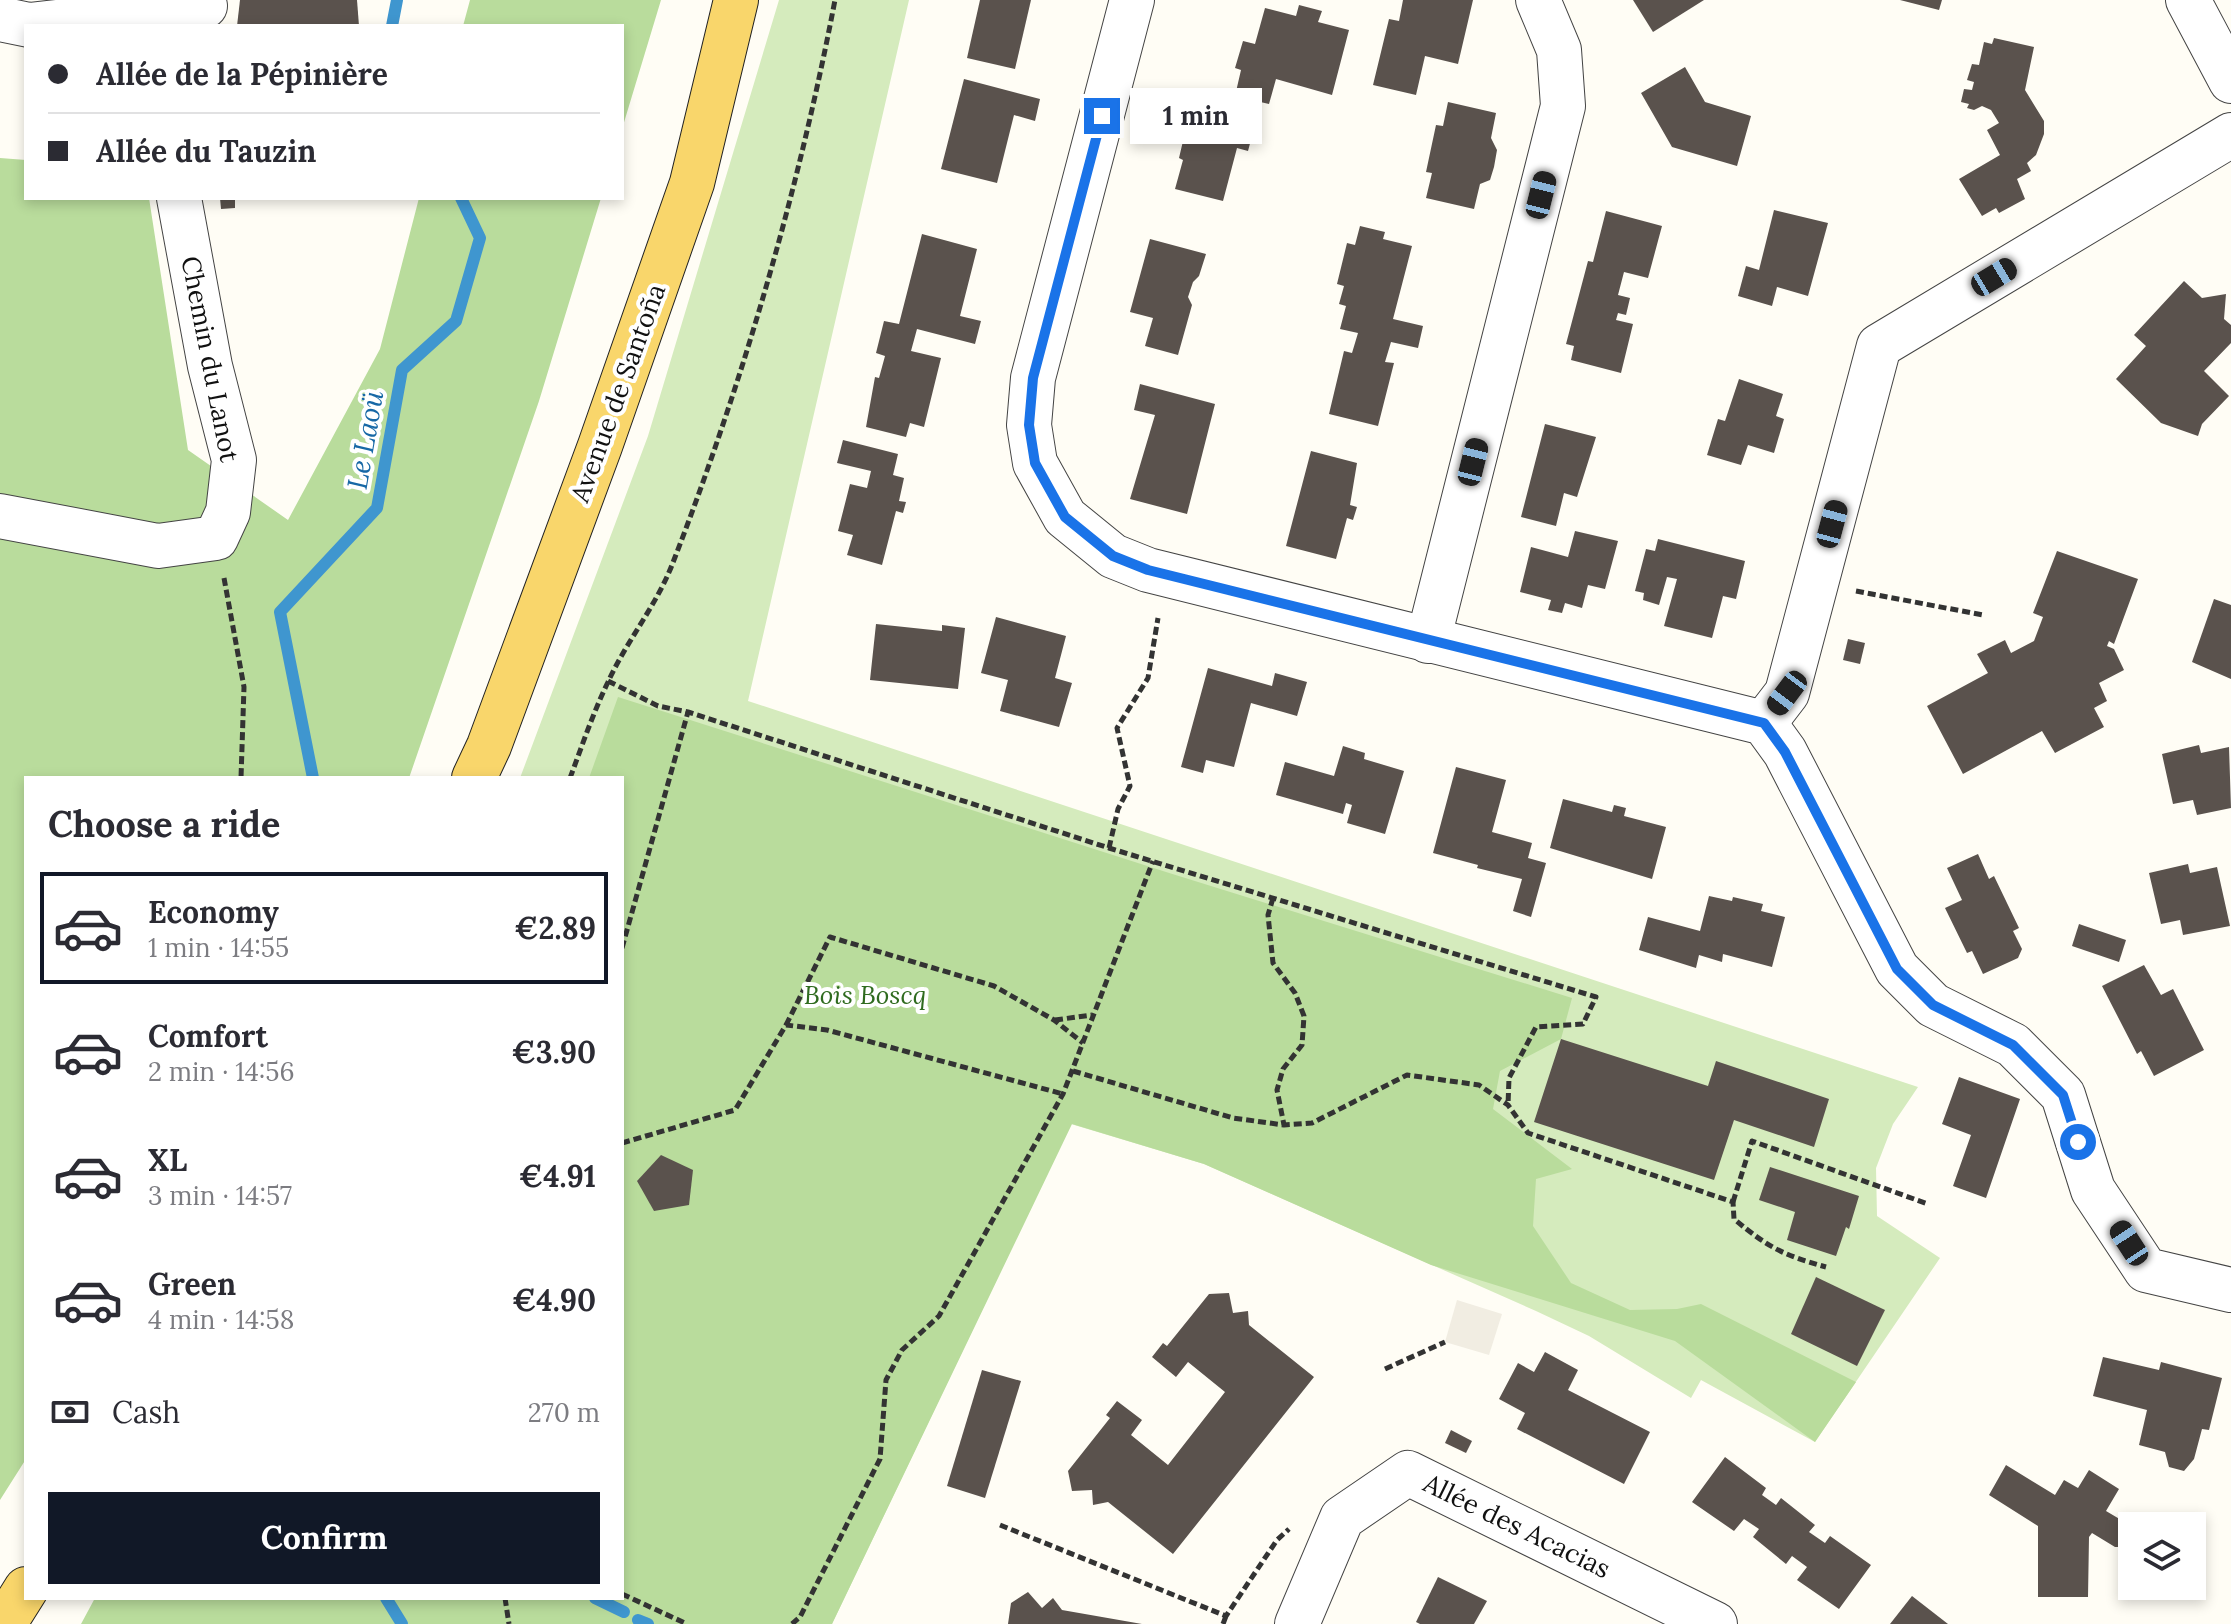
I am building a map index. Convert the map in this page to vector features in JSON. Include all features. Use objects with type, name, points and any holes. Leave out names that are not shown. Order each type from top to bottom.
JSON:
[{"type":"main road","name":"Avenue de Santoña","points":[[475,776],[489,746],[600,446],[692,183],[736,0]]},
{"type":"main road","points":[[4,1624],[24,1592]]},
{"type":"street","points":[[1132,0],[1033,378],[1029,425],[1035,463],[1065,517],[1113,556],[1148,570],[1764,723],[1785,752],[1897,969],[1933,1005],[2013,1045],[2063,1095],[2093,1190],[2146,1270],[2231,1290]]},
{"type":"street","points":[[1428,641],[1563,106],[1559,50],[1538,0]]},
{"type":"street","points":[[2188,0],[2231,81]]},
{"type":"street","points":[[42,24],[204,11]]},
{"type":"street","points":[[0,19],[24,24]]},
{"type":"street","points":[[1764,723],[1787,693],[1879,346],[2231,135]]},
{"type":"street","name":"Chemin du Lanot","points":[[179,200],[210,366],[234,460],[228,512],[216,538]]},
{"type":"street","points":[[0,516],[158,546],[216,538]]},
{"type":"street","name":"Allée des Acacias","points":[[1342,1518],[1408,1473],[1715,1624]]},
{"type":"street","points":[[1297,1624],[1342,1518]]},
{"type":"path","points":[[571,776],[608,681],[670,569],[722,426],[768,281],[814,110],[835,0]]},
{"type":"path","points":[[216,538],[244,687],[241,776]]},
{"type":"path","points":[[1109,848],[1118,809],[1130,786],[1117,728],[1148,678],[1159,623],[1148,570]]},
{"type":"path","points":[[1816,583],[1983,615]]},
{"type":"path","points":[[608,681],[658,706],[688,712],[1273,898],[1401,942],[1596,997],[1583,1024],[1536,1027],[1509,1078],[1508,1105]]},
{"type":"path","points":[[624,941],[688,712]]},
{"type":"path","points":[[792,1624],[800,1617],[880,1459],[886,1380],[902,1350],[939,1316],[1063,1094],[1153,861]]},
{"type":"path","points":[[1273,898],[1268,915],[1273,963],[1295,993],[1304,1016],[1302,1045],[1283,1069],[1277,1090],[1284,1125]]},
{"type":"path","points":[[624,1142],[735,1110],[786,1025],[830,937],[994,986],[1054,1020],[1083,1043]]},
{"type":"path","points":[[1054,1020],[1093,1014]]},
{"type":"path","points":[[786,1025],[827,1030],[1063,1094]]},
{"type":"path","points":[[1073,1071],[1233,1118],[1284,1125],[1312,1123],[1407,1075],[1479,1085],[1508,1105],[1528,1133],[1733,1202]]},
{"type":"path","points":[[1826,1267],[1784,1255],[1734,1219],[1733,1202],[1752,1141],[1928,1204]]},
{"type":"path","points":[[1385,1369],[1445,1342]]},
{"type":"path","points":[[1223,1624],[1277,1540],[1320,1503],[1342,1518]]},
{"type":"path","points":[[1000,1525],[1226,1616]]},
{"type":"path","points":[[624,1595],[687,1624]]},
{"type":"path","points":[[505,1600],[509,1624]]},
{"type":"green space","points":[[470,0],[661,0],[624,122],[624,24],[464,24]]},
{"type":"green space","name":"Bois Boscq","points":[[779,0],[909,0],[748,701],[1918,1087],[1893,1124],[1876,1168],[1877,1216],[1940,1258],[1815,1442],[1701,1380],[1691,1398],[1589,1336],[1204,1164],[1071,1124],[832,1624],[624,1598],[624,776],[521,776],[648,436]]},
{"type":"green space","points":[[0,158],[24,160],[24,200],[149,200],[188,450],[288,520],[380,349],[418,200],[600,200],[539,401],[410,776],[24,776],[24,1462],[0,1500]]},
{"type":"green space","name":"Bois Boscq","points":[[618,697],[1572,998],[1561,1039],[1500,1071],[1493,1109],[1572,1169],[1536,1179],[1533,1226],[1571,1283],[1630,1310],[1677,1309],[1701,1304],[1856,1382],[1815,1442],[1675,1341],[1431,1265],[1204,1164],[1072,1124],[832,1624],[81,1624],[94,1600],[624,1600],[624,776],[590,776]]},
{"type":"shaded area","points":[[1457,1300],[1502,1314],[1489,1355],[1445,1342]]},
{"type":"building","points":[[240,0],[357,0],[359,24],[237,24]]},
{"type":"building","points":[[980,0],[1031,0],[1015,69],[967,58]]},
{"type":"building","points":[[1403,0],[1473,0],[1458,64],[1425,56],[1416,95],[1373,85],[1389,19],[1399,21]]},
{"type":"building","points":[[1633,0],[1704,0],[1653,32]]},
{"type":"building","points":[[1900,0],[1942,0],[1939,10]]},
{"type":"building","points":[[1299,5],[1322,11],[1318,22],[1349,30],[1332,95],[1276,79],[1269,104],[1256,101],[1252,119],[1256,121],[1248,151],[1237,148],[1223,201],[1175,189],[1183,160],[1179,158],[1187,124],[1216,132],[1226,93],[1235,96],[1241,70],[1235,68],[1243,41],[1255,44],[1265,8],[1296,16]]},
{"type":"building","points":[[1994,38],[2034,47],[2025,90],[2044,121],[2044,134],[2036,155],[2027,163],[2031,171],[2017,179],[2025,199],[1999,213],[1996,208],[1982,216],[1959,179],[2000,155],[1987,130],[1999,123],[1991,110],[1982,106],[1974,110],[1967,108],[1969,104],[1961,102],[1964,89],[1972,90],[1974,82],[1967,80],[1972,64],[1979,65],[1984,42],[1992,44]]},
{"type":"building","points":[[1685,67],[1705,102],[1751,116],[1737,166],[1672,147],[1641,93]]},
{"type":"building","points":[[964,79],[1040,99],[1035,121],[1014,115],[997,183],[941,169]]},
{"type":"building","points":[[1448,102],[1496,113],[1491,138],[1497,150],[1494,167],[1490,180],[1480,184],[1474,209],[1426,198],[1432,173],[1426,172],[1436,125],[1443,126]]},
{"type":"building","points":[[220,200],[235,200],[235,208],[221,209]]},
{"type":"building","points":[[1774,210],[1828,223],[1808,296],[1777,287],[1772,306],[1738,296],[1746,266],[1759,270]]},
{"type":"building","points":[[1606,211],[1662,226],[1648,278],[1624,272],[1618,295],[1630,298],[1626,315],[1618,313],[1616,320],[1633,324],[1621,373],[1571,360],[1574,346],[1566,344],[1588,261],[1593,262]]},
{"type":"building","points":[[1360,226],[1385,232],[1383,239],[1412,246],[1393,319],[1423,326],[1418,348],[1391,342],[1385,362],[1394,363],[1378,426],[1329,414],[1344,351],[1352,353],[1358,333],[1340,329],[1346,306],[1339,304],[1344,286],[1337,284],[1347,243],[1355,245]]},
{"type":"building","points":[[922,234],[977,249],[960,316],[981,321],[975,344],[917,329],[911,351],[941,358],[924,427],[910,423],[906,437],[866,427],[875,377],[879,378],[885,356],[876,353],[884,321],[899,324]]},
{"type":"building","points":[[1150,239],[1206,254],[1188,297],[1192,305],[1178,355],[1145,346],[1153,318],[1130,312]]},
{"type":"building","points":[[2184,281],[2202,298],[2226,294],[2224,319],[2231,325],[2231,343],[2204,371],[2229,396],[2202,424],[2198,436],[2161,423],[2116,379],[2146,346],[2134,335]]},
{"type":"building","points":[[1739,379],[1783,394],[1776,416],[1784,419],[1774,453],[1748,445],[1741,465],[1707,455],[1718,419],[1725,421]]},
{"type":"building","points":[[1140,384],[1215,404],[1187,514],[1130,499],[1155,415],[1134,410]]},
{"type":"building","points":[[1545,424],[1596,437],[1577,497],[1564,493],[1556,526],[1521,517]]},
{"type":"building","points":[[843,440],[898,454],[893,475],[904,478],[899,501],[906,502],[903,513],[896,511],[882,565],[847,555],[853,535],[838,531],[850,484],[867,488],[871,471],[837,463]]},
{"type":"building","points":[[1311,451],[1357,463],[1350,505],[1357,507],[1353,520],[1347,518],[1336,559],[1286,546]]},
{"type":"building","points":[[1575,531],[1618,541],[1605,589],[1588,585],[1582,608],[1565,603],[1562,613],[1548,610],[1551,600],[1520,592],[1531,547],[1568,557]]},
{"type":"building","points":[[1658,539],[1745,561],[1736,599],[1723,596],[1712,638],[1664,626],[1677,579],[1667,577],[1659,605],[1643,600],[1644,593],[1635,591],[1646,549],[1655,551]]},
{"type":"building","points":[[2057,551],[2138,579],[2114,644],[2109,641],[2107,646],[2114,649],[2124,670],[2099,683],[2107,701],[2094,708],[2104,727],[2055,753],[2042,731],[1963,774],[1927,706],[1988,673],[1977,654],[2005,640],[2011,653],[2034,641],[2043,617],[2033,613]]},
{"type":"building","points":[[2214,599],[2231,605],[2231,679],[2192,662]]},
{"type":"building","points":[[996,617],[1066,636],[1055,678],[1072,683],[1059,727],[1000,711],[1008,680],[981,673]]},
{"type":"building","points":[[876,624],[942,631],[942,625],[965,628],[958,689],[870,680]]},
{"type":"building","points":[[1848,639],[1865,643],[1860,664],[1843,660]]},
{"type":"building","points":[[1208,668],[1272,686],[1275,673],[1307,682],[1297,716],[1251,703],[1234,767],[1206,760],[1203,773],[1181,767]]},
{"type":"building","points":[[2199,745],[2201,753],[2229,747],[2231,808],[2197,815],[2193,800],[2173,804],[2162,754]]},
{"type":"building","points":[[1343,746],[1365,753],[1364,759],[1404,771],[1385,834],[1347,823],[1352,805],[1346,803],[1343,814],[1276,795],[1285,762],[1334,776]]},
{"type":"building","points":[[1456,767],[1506,780],[1492,832],[1532,843],[1528,858],[1546,863],[1531,917],[1513,911],[1522,879],[1433,853]]},
{"type":"building","points":[[1563,799],[1612,812],[1614,805],[1626,808],[1624,816],[1666,827],[1652,879],[1550,848]]},
{"type":"building","points":[[1978,854],[1989,879],[1994,876],[2019,928],[2013,931],[2022,949],[2018,958],[1983,974],[1972,951],[1967,953],[1945,908],[1962,900],[1947,868]]},
{"type":"building","points":[[2188,864],[2190,873],[2217,867],[2230,926],[2183,935],[2180,920],[2161,924],[2149,873]]},
{"type":"building","points":[[1709,896],[1732,901],[1733,897],[1763,904],[1761,911],[1785,917],[1772,967],[1723,954],[1722,962],[1699,955],[1696,968],[1639,950],[1648,917],[1700,931]]},
{"type":"building","points":[[2079,924],[2126,940],[2119,962],[2072,946]]},
{"type":"building","points":[[2144,965],[2161,995],[2173,989],[2204,1050],[2154,1076],[2141,1051],[2137,1054],[2102,986]]},
{"type":"building","points":[[1561,1039],[1708,1086],[1716,1061],[1829,1099],[1814,1147],[1734,1120],[1714,1180],[1534,1122]]},
{"type":"building","points":[[1959,1077],[2020,1099],[1986,1198],[1953,1186],[1971,1135],[1942,1124]]},
{"type":"building","points":[[661,1155],[693,1170],[689,1205],[654,1211],[637,1181]]},
{"type":"building","points":[[1770,1167],[1859,1196],[1849,1229],[1846,1227],[1836,1256],[1787,1240],[1795,1212],[1759,1200]]},
{"type":"building","points":[[1816,1277],[1885,1310],[1857,1366],[1791,1334]]},
{"type":"building","points":[[1229,1293],[1233,1313],[1248,1311],[1249,1325],[1314,1377],[1173,1554],[1108,1502],[1093,1505],[1092,1490],[1072,1491],[1068,1471],[1110,1418],[1106,1415],[1117,1401],[1142,1420],[1131,1435],[1168,1465],[1225,1392],[1188,1362],[1176,1377],[1152,1357],[1163,1343],[1167,1346],[1209,1294]]},
{"type":"building","points":[[1545,1352],[1578,1370],[1568,1390],[1650,1432],[1624,1484],[1517,1429],[1525,1413],[1499,1399],[1518,1363],[1534,1372]]},
{"type":"building","points":[[2103,1357],[2159,1370],[2161,1362],[2222,1378],[2209,1430],[2202,1429],[2194,1459],[2184,1471],[2169,1467],[2165,1452],[2139,1445],[2147,1410],[2093,1396]]},
{"type":"building","points":[[982,1370],[1021,1381],[985,1498],[947,1486]]},
{"type":"building","points":[[1451,1430],[1472,1441],[1466,1453],[1445,1443]]},
{"type":"building","points":[[1725,1457],[1766,1488],[1762,1495],[1776,1505],[1781,1498],[1815,1525],[1809,1532],[1825,1543],[1830,1536],[1871,1565],[1839,1609],[1797,1580],[1807,1567],[1792,1556],[1786,1564],[1753,1537],[1759,1529],[1744,1519],[1734,1531],[1692,1502]]},
{"type":"building","points":[[2006,1465],[2055,1495],[2064,1480],[2078,1488],[2089,1470],[2119,1489],[2106,1511],[2118,1518],[2118,1547],[2092,1533],[2089,1537],[2088,1597],[2038,1597],[2038,1526],[1989,1495]]},
{"type":"building","points":[[1438,1577],[1487,1601],[1474,1624],[1416,1622]]},
{"type":"building","points":[[1028,1592],[1042,1608],[1053,1598],[1062,1610],[1142,1624],[1008,1624],[1011,1603]]},
{"type":"building","points":[[1912,1596],[1948,1624],[1890,1624]]},
{"type":"waterway","name":"Le Laoü","points":[[392,24],[397,0]]},
{"type":"waterway","name":"Le Laoü","points":[[313,776],[280,612],[377,508],[402,370],[456,321],[480,238],[462,200]]},
{"type":"waterway","name":"Le Laoü","points":[[387,1600],[402,1624]]},
{"type":"waterway","points":[[599,1600],[624,1612]]},
{"type":"waterway","points":[[638,1620],[648,1624]]},
{"type":"route","points":[[1102,116],[1033,378],[1029,425],[1035,463],[1065,517],[1113,556],[1148,570],[1764,723],[1785,752],[1897,969],[1933,1005],[2013,1045],[2063,1095],[2078,1142]]}]
